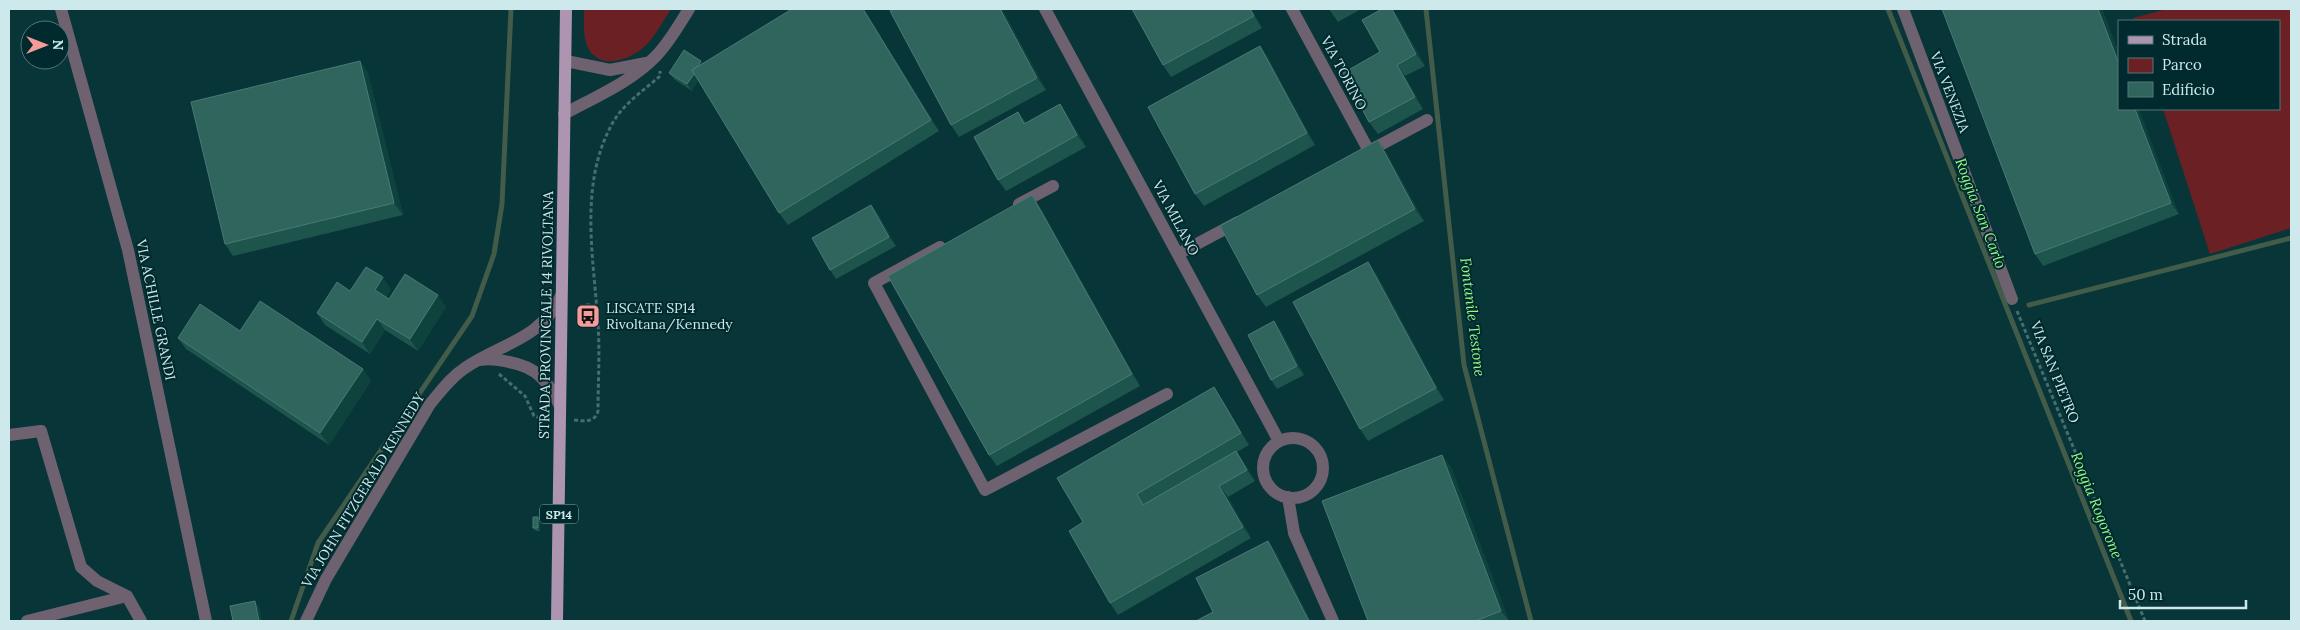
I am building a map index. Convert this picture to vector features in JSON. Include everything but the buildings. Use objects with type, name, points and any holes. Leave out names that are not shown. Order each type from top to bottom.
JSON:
[{"type":"main road","name":"STRADA PROVINCIALE 14 RIVOLTANA","points":[[557,621],[566,9]]},
{"type":"street","name":"VIA ACHILLE GRANDI","points":[[61,9],[128,250],[206,621]]},
{"type":"street","points":[[564,114],[630,77],[648,63],[664,48],[689,9]]},
{"type":"street","name":"VIA MILANO","points":[[1045,9],[1280,441]]},
{"type":"street","name":"VIA TORINO","points":[[1292,9],[1369,151]]},
{"type":"street","name":"VIA VENEZIA","points":[[1903,9],[2012,299]]},
{"type":"street","points":[[566,61],[610,70],[648,63]]},
{"type":"street","points":[[1352,161],[1427,120]]},
{"type":"street","points":[[1011,209],[1053,186]]},
{"type":"street","points":[[1178,254],[1248,217]]},
{"type":"street","points":[[951,241],[874,282],[985,490],[1167,394]]},
{"type":"street","name":"VIA JOHN FITZGERALD KENNEDY","points":[[306,621],[326,579],[430,404],[456,374],[476,361],[540,327],[554,312],[561,296]]},
{"type":"street","points":[[476,361],[493,359],[530,367],[546,379],[560,406]]},
{"type":"street","points":[[9,435],[42,431],[80,567],[97,581],[128,596],[141,621]]},
{"type":"street","points":[[1294,437],[1308,441],[1319,452],[1324,466],[1321,480],[1312,492],[1298,498],[1288,497],[1271,488],[1264,474],[1266,455],[1280,441],[1294,437]]},
{"type":"street","points":[[1288,497],[1294,533],[1333,621]]},
{"type":"street","points":[[27,621],[128,596]]},
{"type":"path","points":[[497,372],[525,396],[536,418],[590,420],[597,417],[598,325],[592,242],[594,175],[608,131],[616,118],[660,76],[664,48]]},
{"type":"path","name":"VIA SAN PIETRO","points":[[2012,299],[2145,621]]},
{"type":"green space","points":[[584,9],[671,9],[644,47],[621,60],[605,61],[597,58],[586,43]]},
{"type":"green space","points":[[2167,9],[2291,9],[2291,228],[2210,254],[2163,110],[2280,110],[2280,20],[2134,20],[2133,18]]},
{"type":"waterway","points":[[291,621],[318,543],[472,316],[494,254],[502,204],[511,9]]},
{"type":"waterway","name":"Fontanile Testone","points":[[1426,9],[1464,365],[1531,621]]},
{"type":"waterway","name":"Roggia San Carlo","points":[[1888,9],[2131,621]]},
{"type":"waterway","points":[[2029,305],[2291,238]]},
{"type":"place","name":"LISCATE SP14 Rivoltana/Kennedy","points":[[588,316]]},
{"type":"water label","name":"Roggia Rogorone","points":[[2097,505]]}]
